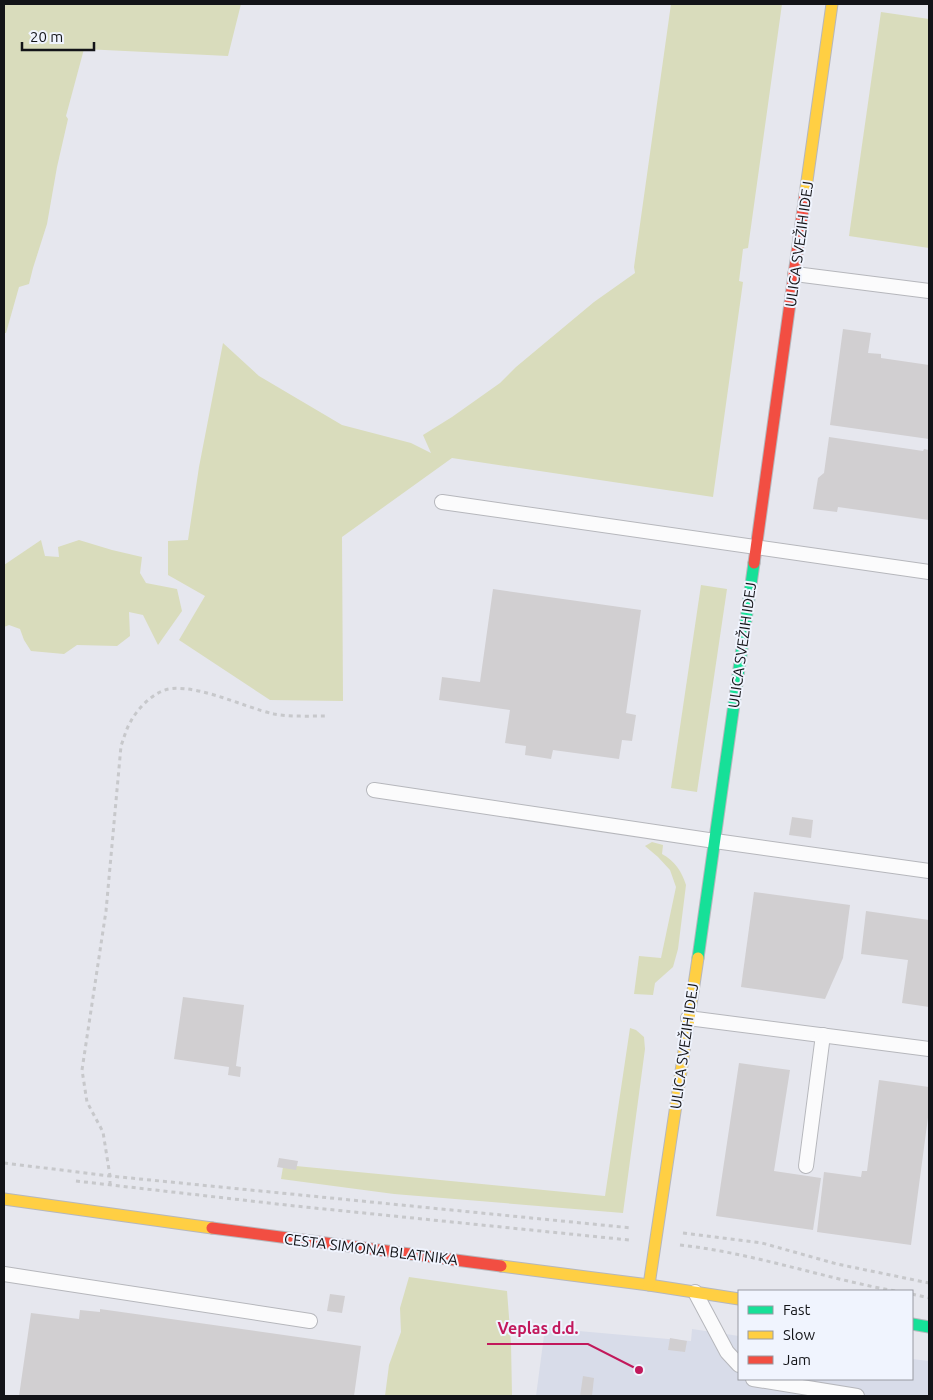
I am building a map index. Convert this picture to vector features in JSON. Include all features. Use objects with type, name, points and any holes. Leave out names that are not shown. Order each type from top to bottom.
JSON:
[{"type":"street","name":"ULICA SVEŽIH IDEJ","points":[[649,1285],[715,841],[832,4]]},
{"type":"street","name":"CESTA SIMONA BLATNIKA","points":[[4,1199],[296,1240],[649,1285],[738,1299]]},
{"type":"street","points":[[913,1324],[929,1327]]},
{"type":"lane","points":[[795,274],[929,291]]},
{"type":"lane","points":[[442,502],[929,572]]},
{"type":"lane","points":[[374,790],[929,871]]},
{"type":"lane","points":[[688,1018],[929,1049]]},
{"type":"lane","points":[[806,1166],[823,1035]]},
{"type":"lane","points":[[4,1274],[310,1321]]},
{"type":"lane","points":[[695,1292],[727,1352],[738,1364]]},
{"type":"lane","points":[[759,1380],[857,1396]]},
{"type":"path","points":[[107,1213],[110,1176],[103,1132],[87,1102],[82,1070],[106,911],[121,746],[130,722],[144,703],[161,691],[182,688],[212,694],[246,707],[276,714],[327,716]]},
{"type":"path","points":[[4,1163],[110,1176],[762,1242],[837,1264],[929,1283]]},
{"type":"path","points":[[71,1180],[294,1206],[717,1249],[860,1285],[888,1290]]},
{"type":"path","points":[[913,1294],[929,1298]]},
{"type":"shaded area","points":[[545,1328],[691,1341],[692,1329],[738,1336],[738,1380],[913,1380],[913,1359],[929,1361],[929,1396],[536,1396]]},
{"type":"green space","points":[[4,4],[241,4],[228,56],[84,49],[66,116],[68,119],[47,224],[29,284],[19,287],[6,333],[4,333]]},
{"type":"green space","points":[[671,4],[782,4],[748,248],[743,249],[739,281],[743,282],[713,497],[452,458],[342,537],[343,701],[270,700],[179,640],[205,596],[168,575],[168,541],[188,540],[199,467],[223,343],[259,376],[342,425],[411,443],[431,453],[423,435],[500,383],[516,367],[594,302],[635,273],[634,267]]},
{"type":"green space","points":[[881,12],[929,19],[929,248],[849,236]]},
{"type":"green space","points":[[41,540],[45,556],[59,557],[58,547],[79,540],[142,557],[140,573],[146,583],[177,589],[182,611],[158,645],[143,615],[129,612],[130,636],[117,646],[77,645],[64,654],[31,651],[20,629],[9,625],[4,627],[4,565]]},
{"type":"green space","points":[[701,585],[727,589],[697,792],[671,788]]},
{"type":"green space","points":[[652,842],[663,845],[662,854],[677,867],[686,885],[678,949],[673,967],[655,983],[653,995],[634,994],[639,956],[661,958],[676,887],[670,870],[645,846]]},
{"type":"green space","points":[[630,1028],[636,1030],[644,1037],[645,1049],[623,1213],[394,1194],[281,1179],[283,1167],[296,1166],[605,1196]]},
{"type":"green space","points":[[409,1277],[507,1291],[511,1343],[512,1396],[385,1396],[389,1365],[401,1332],[400,1308]]},
{"type":"building","points":[[843,329],[871,333],[868,353],[881,354],[881,358],[929,365],[929,439],[830,425]]},
{"type":"building","points":[[829,437],[923,451],[924,449],[929,450],[929,520],[838,507],[837,512],[813,509],[818,478],[824,473]]},
{"type":"building","points":[[493,589],[641,610],[626,713],[636,715],[632,741],[622,740],[619,759],[553,750],[551,759],[525,755],[526,746],[505,743],[510,710],[439,700],[442,677],[480,682]]},
{"type":"building","points":[[792,817],[813,820],[811,838],[789,835]]},
{"type":"building","points":[[754,892],[850,905],[843,958],[825,999],[741,987]]},
{"type":"building","points":[[866,911],[929,920],[929,1007],[902,1003],[908,960],[861,954]]},
{"type":"building","points":[[183,997],[244,1005],[236,1066],[241,1067],[240,1077],[228,1075],[229,1067],[174,1059]]},
{"type":"building","points":[[739,1063],[790,1070],[774,1171],[821,1178],[813,1230],[716,1216]]},
{"type":"building","points":[[879,1080],[929,1087],[929,1110],[911,1245],[817,1232],[824,1172],[861,1177],[862,1171],[867,1171]]},
{"type":"building","points":[[279,1158],[298,1161],[296,1170],[277,1167]]},
{"type":"building","points":[[330,1294],[345,1296],[342,1313],[327,1311]]},
{"type":"building","points":[[100,1309],[361,1346],[354,1396],[19,1396],[31,1313],[79,1319],[80,1310],[100,1312]]},
{"type":"building","points":[[670,1338],[687,1341],[685,1352],[668,1350]]},
{"type":"building","points":[[583,1376],[594,1378],[592,1396],[580,1396]]},
{"type":"traffic: fast","points":[[698,958],[754,563]]},
{"type":"traffic: fast","points":[[913,1324],[929,1327]]},
{"type":"traffic: slow","points":[[805,195],[832,4]]},
{"type":"traffic: slow","points":[[649,1285],[698,958]]},
{"type":"traffic: slow","points":[[4,1199],[212,1228]]},
{"type":"traffic: slow","points":[[501,1266],[738,1299]]},
{"type":"traffic: jam","points":[[754,563],[805,195]]},
{"type":"traffic: jam","points":[[212,1228],[501,1266]]},
{"type":"place","name":"Veplas d.d.","points":[[639,1370]]}]
